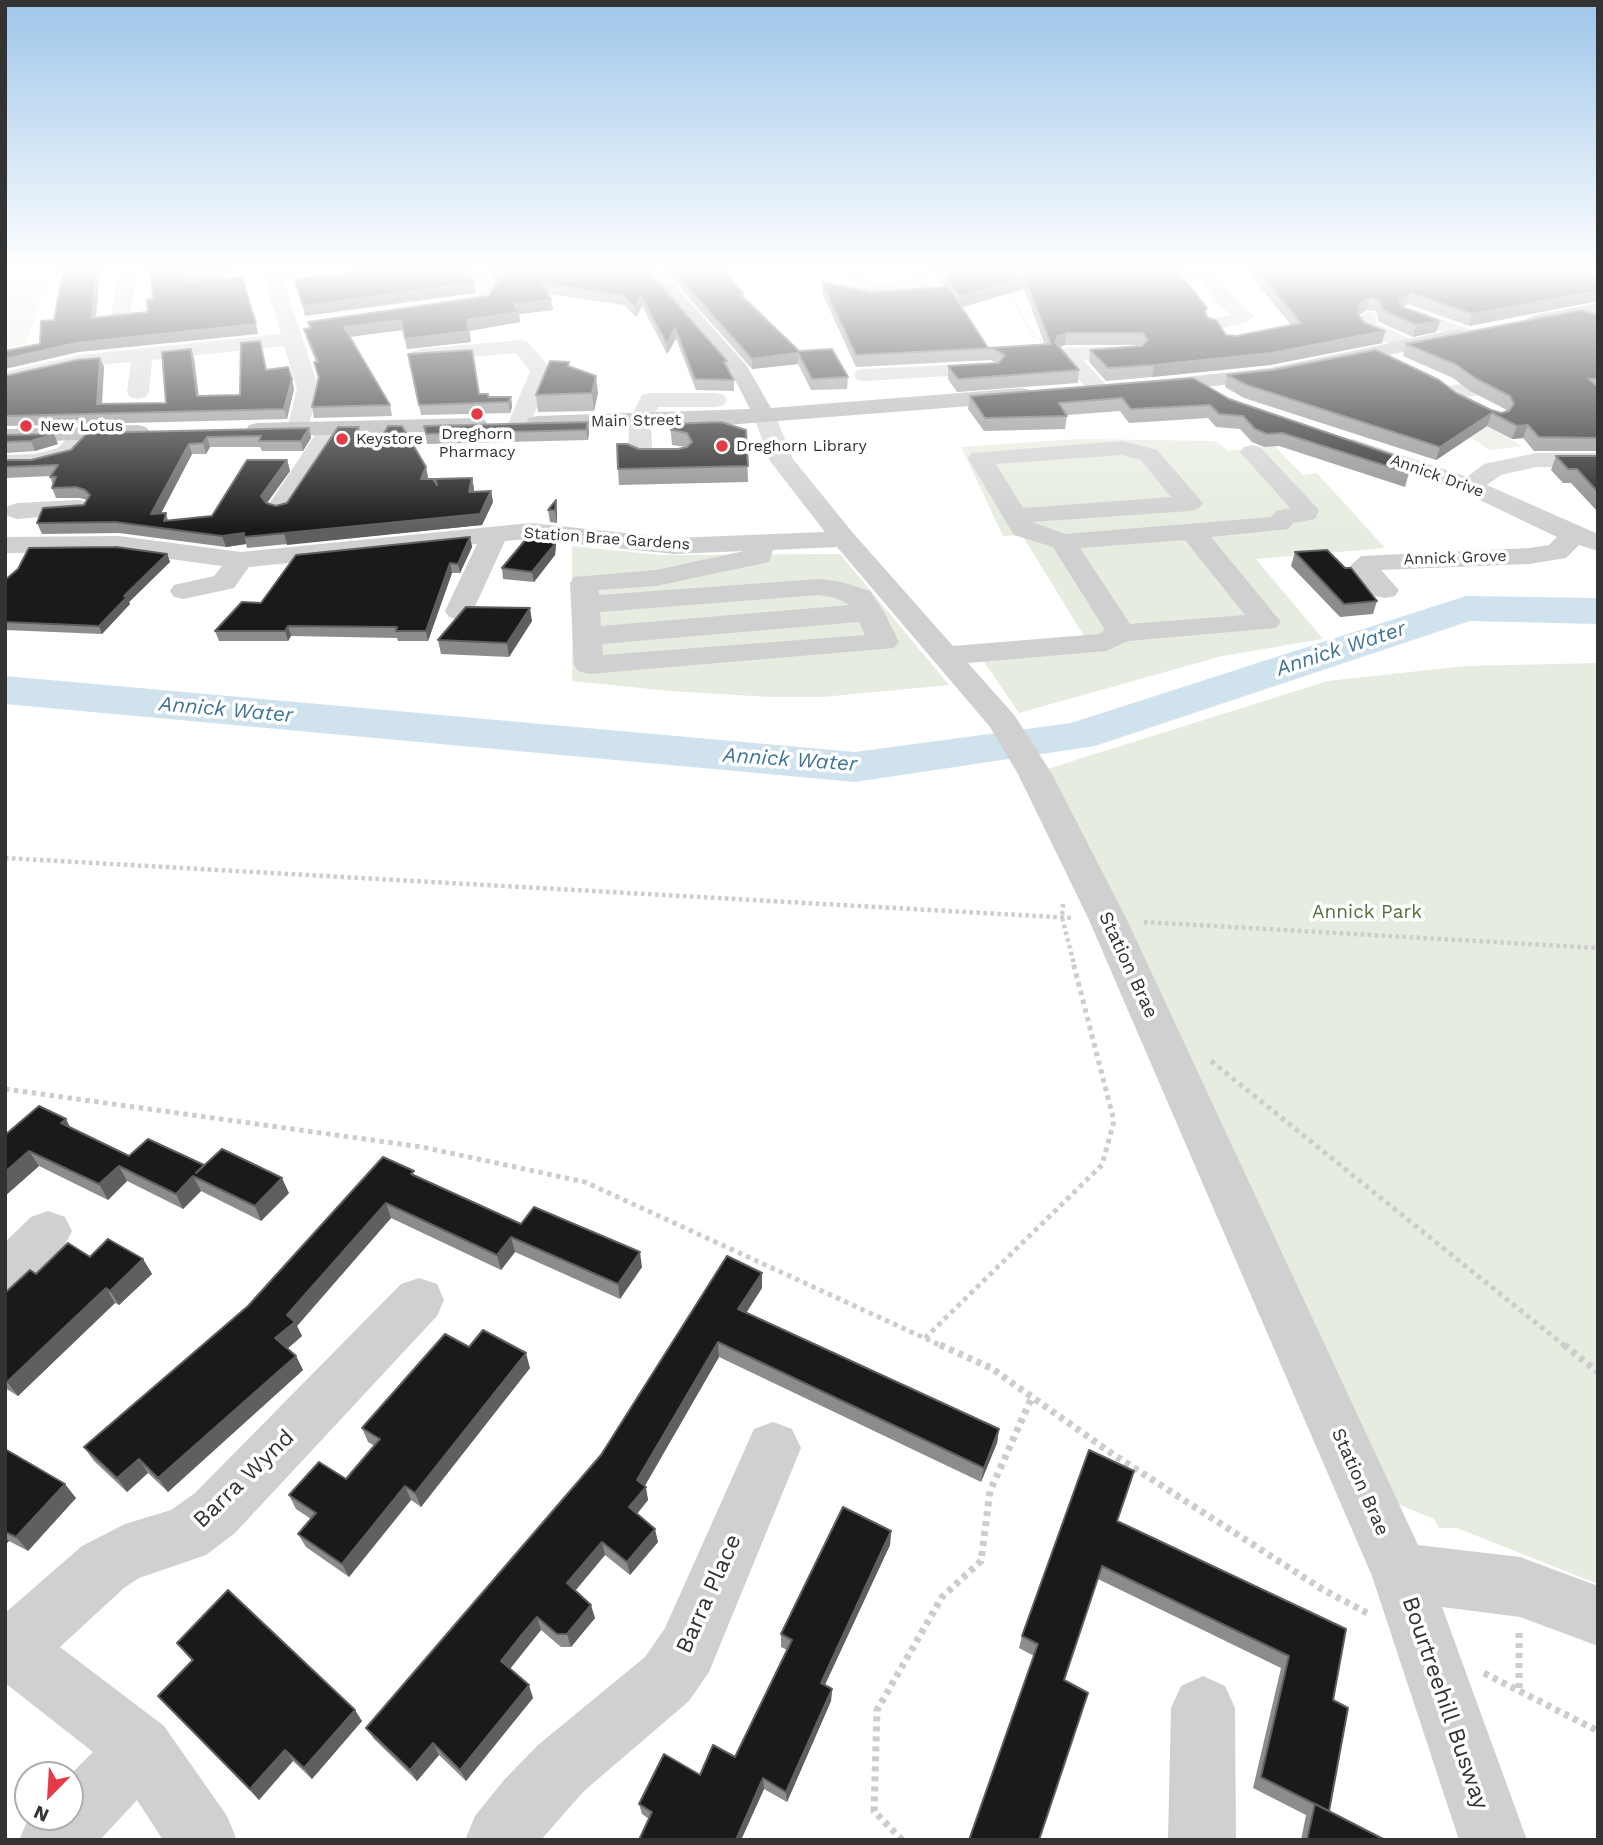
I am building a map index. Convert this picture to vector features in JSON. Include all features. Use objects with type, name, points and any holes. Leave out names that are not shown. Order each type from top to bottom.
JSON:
[{"type":"main road","points":[[729,357],[740,370],[764,415]]},
{"type":"main road","points":[[1073,392],[1270,374],[1354,357]]},
{"type":"main road","name":"Main Street","points":[[231,430],[331,428],[376,436],[519,424],[764,415],[1047,393]]},
{"type":"main road","points":[[5,436],[164,432]]},
{"type":"street","points":[[5,378],[80,361],[120,357]]},
{"type":"street","points":[[138,392],[142,357]]},
{"type":"street","points":[[297,357],[308,389],[298,429]]},
{"type":"street","points":[[519,424],[541,371],[530,357]]},
{"type":"street","points":[[1069,357],[1100,390]]},
{"type":"street","points":[[1383,357],[1409,369]]},
{"type":"street","points":[[874,406],[862,366],[991,369]]},
{"type":"street","points":[[1198,382],[1226,399]]},
{"type":"street","points":[[1455,394],[1486,387]]},
{"type":"street","points":[[1432,390],[1455,394],[1485,410]]},
{"type":"street","points":[[679,455],[640,455],[640,421],[650,400],[716,400]]},
{"type":"street","name":"Station Brae","points":[[764,415],[782,461],[845,539],[1004,723],[1035,774],[1074,852],[1085,919],[1400,1572]]},
{"type":"street","points":[[280,507],[298,461],[331,428]]},
{"type":"street","points":[[5,462],[35,461],[66,453],[85,434]]},
{"type":"street","name":"Annick Drive","points":[[1326,437],[1470,486],[1586,539]]},
{"type":"street","points":[[1015,516],[1190,503],[1149,455],[1122,448],[980,458],[1015,516],[1023,529],[1063,542],[1279,524],[1285,516],[1306,513],[1306,510],[1240,453]]},
{"type":"street","points":[[1470,486],[1493,469],[1536,460],[1598,460]]},
{"type":"street","points":[[5,537],[21,502],[79,508]]},
{"type":"street","name":"Station Brae Gardens","points":[[5,545],[119,544],[242,560],[530,531],[674,546],[845,539]]},
{"type":"street","points":[[946,656],[1106,642],[1121,633],[1266,622],[1192,531]]},
{"type":"street","name":"Station Brae Gardens","points":[[459,611],[495,534]]},
{"type":"street","name":"Annick Grove","points":[[1385,590],[1363,567],[1371,562],[1529,556],[1557,552],[1586,539]]},
{"type":"street","points":[[1063,542],[1121,633]]},
{"type":"street","points":[[585,605],[819,587],[841,590],[860,597],[884,642],[589,665],[585,605],[584,583],[656,578],[759,556],[760,544]]},
{"type":"street","points":[[184,591],[224,582],[242,560]]},
{"type":"street","points":[[5,1275],[48,1231]]},
{"type":"street","name":"Barra Wynd","points":[[9,1646],[103,1567],[125,1553],[186,1535],[215,1513],[419,1300]]},
{"type":"street","name":"Barra Place","points":[[499,1840],[527,1803],[561,1768],[667,1679],[674,1669],[687,1650],[773,1448]]},
{"type":"street","points":[[1400,1572],[1520,1587],[1598,1616]]},
{"type":"street","name":"Bourtreehill Busway","points":[[1400,1572],[1497,1838]]},
{"type":"street","points":[[9,1646],[141,1749],[203,1840]]},
{"type":"street","points":[[1202,1840],[1203,1708]]},
{"type":"street","points":[[53,1840],[141,1749]]},
{"type":"path","points":[[925,1338],[1102,1165],[1114,1121],[1085,919],[1064,883],[1074,852]]},
{"type":"path","points":[[5,858],[1598,948]]},
{"type":"path","points":[[1202,1054],[1598,1372]]},
{"type":"path","points":[[5,1089],[422,1147],[585,1182],[991,1368],[1114,1455],[1322,1589],[1598,1731]]},
{"type":"path","points":[[902,1840],[874,1811],[877,1710],[942,1597],[981,1561],[990,1491],[1032,1396]]},
{"type":"path","points":[[1519,1692],[1520,1587]]},
{"type":"green space","points":[[1488,425],[1521,446],[1490,450],[1457,429]]},
{"type":"green space","points":[[1079,439],[1216,441],[1228,451],[1274,446],[1303,475],[1317,473],[1385,548],[1256,559],[1323,639],[1222,656],[1019,713],[974,647],[1084,636],[1022,535],[1003,536],[961,447]]},
{"type":"green space","points":[[572,546],[661,555],[840,554],[949,685],[823,697],[769,697],[572,681]]},
{"type":"green space","name":"Annick Park","points":[[1598,663],[1598,1584],[1457,1528],[1439,1528],[1434,1519],[1385,1499],[1044,770],[1328,681],[1465,666]]},
{"type":"building","points":[[162,357],[192,357],[197,396],[240,395],[241,357],[263,357],[266,370],[288,367],[292,379],[284,409],[5,416],[5,376],[77,360],[100,358],[97,404],[166,403]]},
{"type":"building","points":[[316,357],[362,357],[390,405],[312,407],[319,377],[314,362],[318,362]]},
{"type":"building","points":[[409,357],[473,357],[479,394],[488,394],[488,397],[511,397],[508,402],[419,405]]},
{"type":"building","points":[[686,357],[724,357],[734,380],[695,379]]},
{"type":"building","points":[[800,357],[837,357],[848,377],[812,379]]},
{"type":"building","points":[[1003,357],[1068,357],[1079,370],[958,379],[948,366],[999,363]]},
{"type":"building","points":[[1097,357],[1232,357],[1154,365],[1108,368]]},
{"type":"building","points":[[1339,357],[1391,357],[1439,380],[1456,393],[1491,410],[1501,413],[1509,411],[1514,404],[1510,396],[1475,378],[1457,365],[1438,357],[1598,357],[1598,379],[1589,379],[1598,387],[1598,438],[1539,437],[1528,425],[1517,426],[1492,413],[1440,447],[1247,385],[1227,375],[1273,370]]},
{"type":"building","points":[[550,361],[569,362],[568,366],[596,376],[592,393],[536,395]]},
{"type":"building","points":[[1193,378],[1229,399],[1398,457],[1409,473],[1282,433],[1267,434],[1255,429],[1243,416],[1219,414],[1210,405],[1131,409],[1122,398],[1059,403],[1067,416],[985,418],[970,396]]},
{"type":"building","points":[[588,422],[586,430],[426,434],[424,426]]},
{"type":"building","points":[[721,422],[746,430],[748,466],[618,469],[617,444],[627,444],[639,449],[678,449],[687,447],[692,442],[687,433],[671,430],[670,424]]},
{"type":"building","points":[[388,426],[402,426],[426,467],[421,479],[433,479],[437,485],[435,479],[472,478],[469,492],[491,491],[480,514],[244,537],[244,533],[222,536],[115,522],[37,523],[43,508],[84,505],[90,495],[76,487],[52,488],[56,477],[50,477],[58,465],[5,467],[5,460],[31,460],[71,450],[87,433],[309,428],[301,441],[259,441],[261,436],[207,437],[203,443],[189,444],[151,514],[166,513],[164,521],[212,516],[247,460],[287,460],[261,496],[266,503],[276,506],[287,503],[338,427],[359,427],[355,433],[360,441],[378,442]]},
{"type":"building","points":[[54,434],[31,441],[5,442],[5,435]]},
{"type":"building","points":[[1556,456],[1598,456],[1598,492],[1577,469],[1568,469]]},
{"type":"building","points":[[556,500],[555,510],[548,510]]},
{"type":"building","points":[[532,532],[555,534],[554,545],[532,572],[502,568]]},
{"type":"building","points":[[470,537],[458,564],[450,563],[426,631],[396,631],[397,627],[288,626],[285,631],[215,631],[242,602],[261,603],[296,555]]},
{"type":"building","points":[[116,547],[167,554],[124,596],[127,597],[99,626],[5,622],[5,580],[18,569],[29,548]]},
{"type":"building","points":[[1327,550],[1345,568],[1351,568],[1377,601],[1344,604],[1295,552]]},
{"type":"building","points":[[466,607],[530,608],[507,643],[438,640]]},
{"type":"building","points":[[39,1106],[66,1119],[61,1123],[129,1156],[148,1139],[204,1165],[196,1173],[222,1149],[282,1178],[255,1206],[193,1176],[176,1194],[119,1166],[99,1184],[29,1151],[5,1172],[5,1135]]},
{"type":"building","points":[[383,1157],[414,1171],[411,1174],[521,1224],[534,1207],[640,1252],[618,1284],[511,1237],[497,1255],[386,1203],[287,1315],[295,1322],[275,1338],[296,1356],[158,1478],[139,1459],[117,1478],[84,1447],[248,1306]]},
{"type":"building","points":[[108,1239],[143,1259],[110,1291],[106,1288],[7,1382],[5,1293],[30,1270],[36,1274],[68,1243],[90,1257]]},
{"type":"building","points":[[727,1256],[762,1273],[738,1309],[999,1429],[984,1468],[718,1342],[637,1480],[646,1487],[629,1507],[655,1529],[627,1562],[602,1542],[567,1583],[591,1605],[567,1634],[557,1634],[537,1617],[520,1637],[501,1661],[529,1685],[460,1770],[433,1743],[410,1770],[366,1728],[601,1455]]},
{"type":"building","points":[[483,1330],[526,1353],[415,1493],[405,1486],[342,1564],[298,1534],[316,1513],[289,1495],[319,1462],[346,1479],[380,1439],[362,1428],[445,1334],[469,1347]]},
{"type":"building","points":[[5,1449],[65,1484],[16,1537],[5,1532]]},
{"type":"building","points":[[1089,1450],[1134,1471],[1117,1521],[1346,1629],[1333,1700],[1348,1708],[1329,1811],[1261,1777],[1289,1656],[1102,1566],[1064,1680],[1088,1693],[1039,1840],[969,1840],[1038,1644],[1022,1636]]},
{"type":"building","points":[[843,1507],[891,1531],[821,1683],[832,1689],[786,1792],[763,1778],[736,1840],[639,1840],[652,1812],[639,1804],[664,1754],[700,1775],[713,1745],[735,1757],[792,1640],[781,1634]]},
{"type":"building","points":[[228,1590],[355,1710],[304,1768],[285,1750],[250,1789],[158,1696],[193,1660],[177,1643]]},
{"type":"building","points":[[1315,1804],[1385,1840],[1307,1840]]},
{"type":"waterway","name":"Annick Water","points":[[5,690],[855,767],[1078,736],[1466,608],[1598,611]]},
{"type":"place","name":"Dreghorn Pharmacy","points":[[477,414]]},
{"type":"place","name":"New Lotus","points":[[26,426]]},
{"type":"place","name":"Keystore","points":[[342,439]]},
{"type":"place","name":"Dreghorn Library","points":[[722,446]]}]
